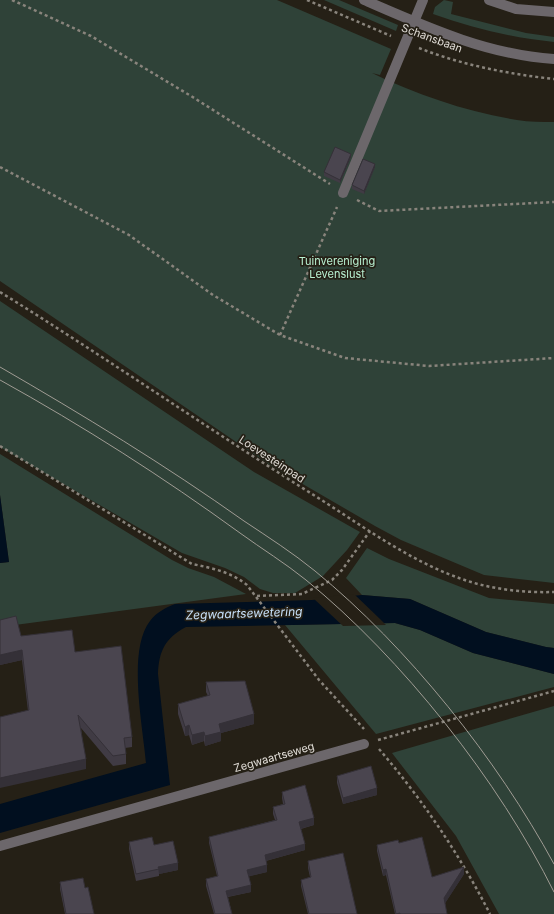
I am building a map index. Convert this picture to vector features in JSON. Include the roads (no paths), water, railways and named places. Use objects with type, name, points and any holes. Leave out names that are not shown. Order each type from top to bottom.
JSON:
[{"type":"street","name":"Schansbaan","points":[[364,0],[414,22],[482,46],[520,55],[554,60]]},
{"type":"street","points":[[343,193],[423,0]]},
{"type":"street","points":[[489,0],[516,9],[554,12]]},
{"type":"street","name":"Zegwaartseweg","points":[[0,846],[368,742]]},
{"type":"water","points":[[0,495],[9,562],[0,563]]},
{"type":"water","name":"Zegwaartsewetering","points":[[362,595],[410,599],[486,632],[554,648],[554,674],[473,653],[420,630],[395,623],[186,627],[173,636],[164,646],[160,658],[158,674],[170,785],[0,833],[0,804],[146,763],[138,689],[139,650],[143,634],[150,621],[161,611],[175,604],[312,600]]},
{"type":"tram line","points":[[0,367],[93,422],[184,480],[298,558],[350,601],[384,634],[416,669],[478,745],[531,824],[554,864]]},
{"type":"tram line","points":[[0,380],[92,434],[182,492],[282,562],[306,580],[342,611],[378,646],[412,684],[477,765],[506,807],[554,892]]},
{"type":"park label","name":"Tuinvereniging Levenslust","points":[[337,267]]}]
